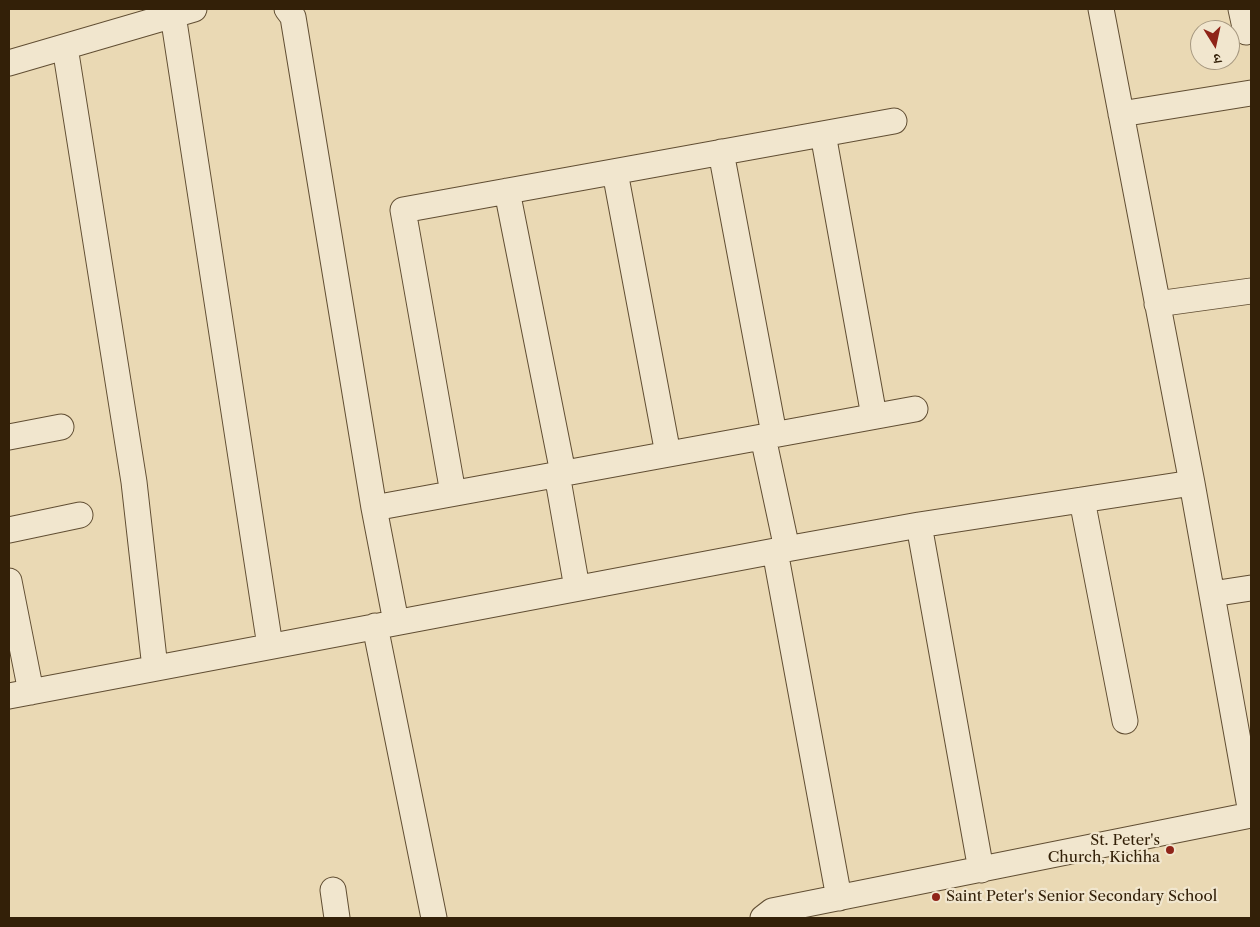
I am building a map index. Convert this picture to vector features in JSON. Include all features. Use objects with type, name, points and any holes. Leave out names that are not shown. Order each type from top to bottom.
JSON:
[{"type":"street","points":[[287,9],[294,17],[374,508],[386,624],[434,918]]},
{"type":"street","points":[[763,918],[772,911],[981,870],[1250,805],[1192,483],[1101,9]]},
{"type":"street","points":[[9,63],[65,47],[118,20],[183,12],[270,646]]},
{"type":"street","points":[[65,47],[134,482],[155,668]]},
{"type":"street","points":[[1121,114],[1251,93]]},
{"type":"street","points":[[453,493],[403,210],[894,121]]},
{"type":"street","points":[[823,134],[874,416]]},
{"type":"street","points":[[721,152],[769,435],[781,550],[839,898]]},
{"type":"street","points":[[615,172],[668,454]]},
{"type":"street","points":[[507,192],[560,474],[577,588]]},
{"type":"street","points":[[1157,304],[1251,291]]},
{"type":"street","points":[[374,508],[915,409]]},
{"type":"street","points":[[9,437],[61,427]]},
{"type":"street","points":[[9,581],[20,694],[781,550],[1192,483]]},
{"type":"street","points":[[1082,500],[1125,721]]},
{"type":"street","points":[[9,530],[80,515]]},
{"type":"street","points":[[919,526],[981,870]]},
{"type":"street","points":[[1212,594],[1251,588]]},
{"type":"street","points":[[333,890],[337,918]]},
{"type":"place","name":"St. Peter's Church, Kichha","points":[[1170,850]]},
{"type":"place","name":"Saint Peter's Senior Secondary School","points":[[936,897]]}]
